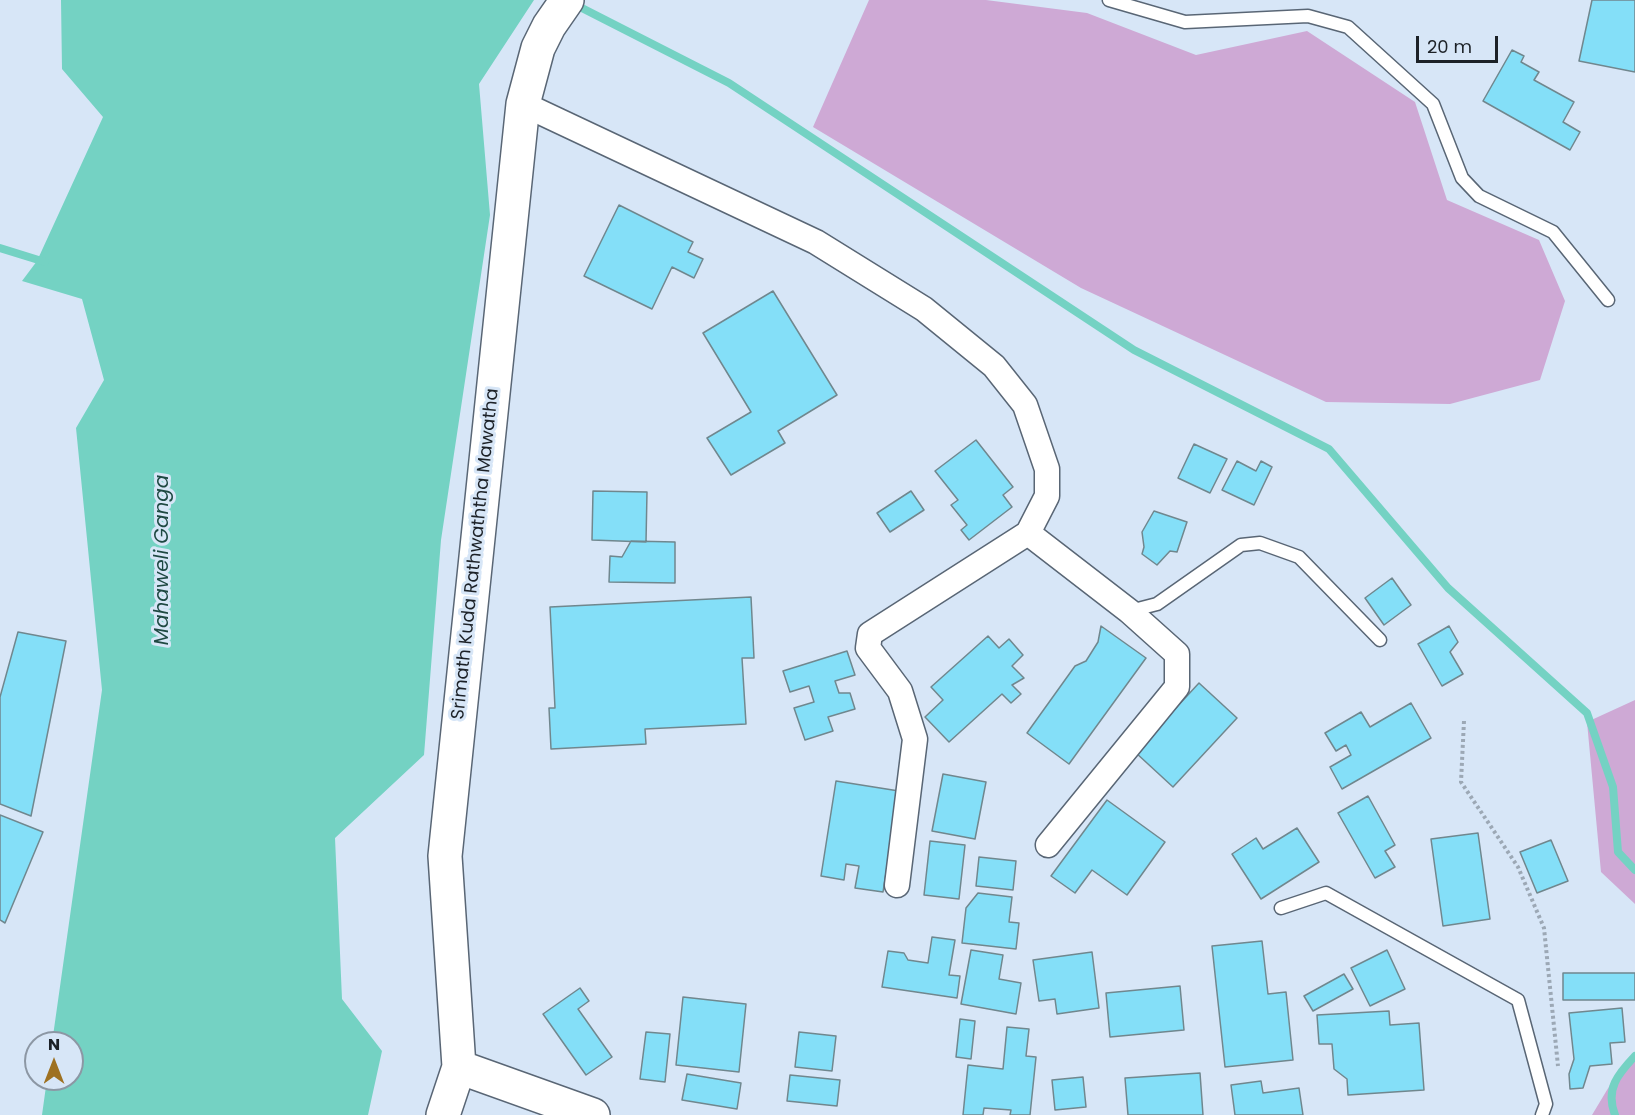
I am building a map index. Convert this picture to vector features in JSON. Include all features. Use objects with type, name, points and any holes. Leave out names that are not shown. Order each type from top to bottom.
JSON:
[{"type":"street","name":"Srimath Kuda Rathwaththa Mawatha","points":[[443,1115],[459,1067],[445,856],[523,104],[538,48],[549,26],[567,0]]},
{"type":"street","points":[[523,104],[816,242],[924,309],[994,366],[1025,405],[1047,469],[1047,496],[1028,533],[870,634],[868,648],[900,692],[915,739],[897,885]]},
{"type":"street","points":[[1028,533],[1129,611],[1178,654],[1177,687],[1048,845]]},
{"type":"street","points":[[459,1067],[593,1115]]},
{"type":"lane","points":[[1109,0],[1185,22],[1308,16],[1348,27],[1433,104],[1462,178],[1479,196],[1553,232],[1608,300]]},
{"type":"lane","points":[[1129,611],[1157,604],[1241,545],[1260,543],[1299,557],[1380,640]]},
{"type":"lane","points":[[1281,908],[1326,892],[1518,1000],[1546,1104],[1542,1115]]},
{"type":"path","points":[[1464,721],[1461,782],[1518,867],[1544,928],[1559,1071]]},
{"type":"shaded area","points":[[869,0],[986,0],[1087,13],[1196,55],[1307,31],[1415,102],[1447,200],[1539,240],[1565,301],[1540,380],[1450,404],[1326,402],[1081,288],[813,127]]},
{"type":"shaded area","points":[[1635,700],[1635,904],[1601,872],[1587,722]]},
{"type":"shaded area","points":[[1635,1056],[1635,1115],[1592,1115],[1616,1075]]},
{"type":"water","name":"Mahaweli Ganga","points":[[61,0],[534,0],[479,84],[490,215],[441,540],[424,755],[335,838],[342,999],[382,1051],[368,1115],[42,1115],[45,1091],[84,1091],[84,1031],[54,1031],[102,690],[76,428],[104,380],[82,299],[22,281],[37,261],[103,117],[62,69]]},
{"type":"building","points":[[1592,0],[1635,0],[1635,72],[1579,61]]},
{"type":"building","points":[[1512,50],[1524,56],[1521,62],[1539,72],[1534,80],[1574,102],[1563,122],[1580,132],[1570,150],[1483,101]]},
{"type":"building","points":[[619,205],[693,242],[688,252],[703,259],[694,278],[672,267],[652,309],[584,276]]},
{"type":"building","points":[[773,291],[837,395],[778,431],[785,443],[731,475],[707,438],[751,412],[703,333]]},
{"type":"building","points":[[976,440],[1013,487],[1003,495],[1012,507],[969,540],[961,530],[967,525],[951,505],[958,500],[935,471]]},
{"type":"building","points":[[1194,444],[1227,459],[1210,493],[1178,478]]},
{"type":"building","points":[[1237,461],[1256,471],[1261,461],[1272,467],[1254,505],[1222,490]]},
{"type":"building","points":[[593,491],[647,492],[646,542],[592,540]]},
{"type":"building","points":[[911,491],[924,510],[890,532],[877,513]]},
{"type":"building","points":[[1154,511],[1187,522],[1177,552],[1170,551],[1157,565],[1142,554],[1144,547],[1142,532]]},
{"type":"building","points":[[631,541],[675,542],[675,583],[609,582],[610,556],[622,557]]},
{"type":"building","points":[[1392,578],[1411,605],[1384,625],[1365,598]]},
{"type":"building","points":[[751,597],[754,658],[742,658],[746,724],[645,729],[646,744],[551,749],[549,708],[555,708],[550,607]]},
{"type":"building","points":[[1101,626],[1146,658],[1069,764],[1027,733],[1075,666],[1086,661],[1098,642]]},
{"type":"building","points":[[1449,626],[1458,642],[1450,652],[1463,674],[1442,686],[1418,644]]},
{"type":"building","points":[[18,632],[66,641],[31,816],[0,804],[0,697]]},
{"type":"building","points":[[988,636],[999,648],[1009,639],[1023,655],[1012,666],[1024,678],[1012,685],[1021,694],[1011,703],[1002,694],[949,742],[925,717],[943,700],[931,687]]},
{"type":"building","points":[[847,651],[855,675],[835,681],[839,693],[850,693],[855,709],[828,717],[833,731],[805,740],[794,708],[814,702],[809,686],[790,692],[783,671]]},
{"type":"building","points":[[1199,683],[1237,718],[1173,787],[1135,752]]},
{"type":"building","points":[[1411,703],[1431,738],[1342,789],[1330,767],[1351,755],[1346,745],[1336,751],[1325,733],[1361,712],[1370,727]]},
{"type":"building","points":[[943,774],[986,782],[975,839],[932,831]]},
{"type":"building","points":[[836,781],[899,791],[883,892],[855,888],[859,866],[846,864],[844,880],[821,876]]},
{"type":"building","points":[[1368,796],[1395,845],[1385,851],[1395,867],[1375,878],[1338,813]]},
{"type":"building","points":[[1107,800],[1165,842],[1127,895],[1092,870],[1075,893],[1051,876]]},
{"type":"building","points":[[0,815],[43,832],[5,923],[0,920]]},
{"type":"building","points":[[1297,828],[1319,862],[1261,899],[1232,854],[1256,838],[1263,849]]},
{"type":"building","points":[[1478,833],[1490,919],[1443,926],[1431,839]]},
{"type":"building","points":[[1551,840],[1568,881],[1537,893],[1520,852]]},
{"type":"building","points":[[930,841],[965,845],[959,899],[924,895]]},
{"type":"building","points":[[979,857],[1016,861],[1013,890],[976,886]]},
{"type":"building","points":[[978,893],[1012,897],[1009,922],[1019,923],[1016,949],[962,943],[966,908]]},
{"type":"building","points":[[932,937],[955,940],[949,975],[960,976],[957,998],[882,987],[888,951],[904,953],[908,960],[928,963]]},
{"type":"building","points":[[1262,941],[1268,994],[1286,992],[1293,1060],[1225,1067],[1212,946]]},
{"type":"building","points":[[971,950],[1003,955],[999,979],[1021,983],[1016,1014],[961,1004]]},
{"type":"building","points":[[1387,950],[1405,989],[1370,1006],[1351,968]]},
{"type":"building","points":[[1092,952],[1099,1008],[1057,1014],[1055,999],[1039,1001],[1033,960]]},
{"type":"building","points":[[1563,973],[1635,973],[1635,1000],[1563,1000]]},
{"type":"building","points":[[1344,974],[1353,989],[1313,1011],[1304,996]]},
{"type":"building","points":[[1180,986],[1184,1030],[1110,1037],[1106,993]]},
{"type":"building","points":[[580,988],[589,1001],[578,1009],[612,1057],[586,1075],[543,1014]]},
{"type":"building","points":[[683,997],[746,1004],[739,1072],[676,1065]]},
{"type":"building","points":[[1622,1008],[1625,1042],[1610,1043],[1612,1064],[1590,1066],[1583,1088],[1570,1089],[1569,1074],[1574,1059],[1569,1013]]},
{"type":"building","points":[[1389,1011],[1390,1025],[1419,1023],[1424,1090],[1348,1095],[1347,1079],[1334,1069],[1332,1044],[1319,1044],[1317,1015]]},
{"type":"building","points":[[960,1019],[975,1021],[971,1059],[956,1057]]},
{"type":"building","points":[[1007,1027],[1029,1029],[1026,1056],[1036,1057],[1030,1115],[1010,1115],[1011,1110],[984,1108],[983,1115],[963,1115],[968,1065],[1003,1069]]},
{"type":"building","points":[[646,1032],[670,1034],[665,1082],[640,1079]]},
{"type":"building","points":[[799,1032],[836,1036],[832,1071],[795,1067]]},
{"type":"building","points":[[1200,1073],[1203,1115],[1128,1115],[1125,1078]]},
{"type":"building","points":[[687,1074],[741,1083],[737,1109],[682,1100]]},
{"type":"building","points":[[790,1075],[840,1080],[837,1106],[787,1101]]},
{"type":"building","points":[[1083,1077],[1086,1107],[1055,1110],[1052,1080]]},
{"type":"building","points":[[1261,1081],[1263,1093],[1299,1088],[1303,1115],[1235,1115],[1231,1085]]},
{"type":"waterway","points":[[572,3],[729,83],[1134,350],[1329,449],[1448,588],[1587,713],[1613,787],[1618,852],[1635,870]]},
{"type":"waterway","points":[[0,248],[45,262]]},
{"type":"waterway","points":[[1615,1115],[1612,1106],[1612,1090],[1623,1069],[1635,1056]]}]
